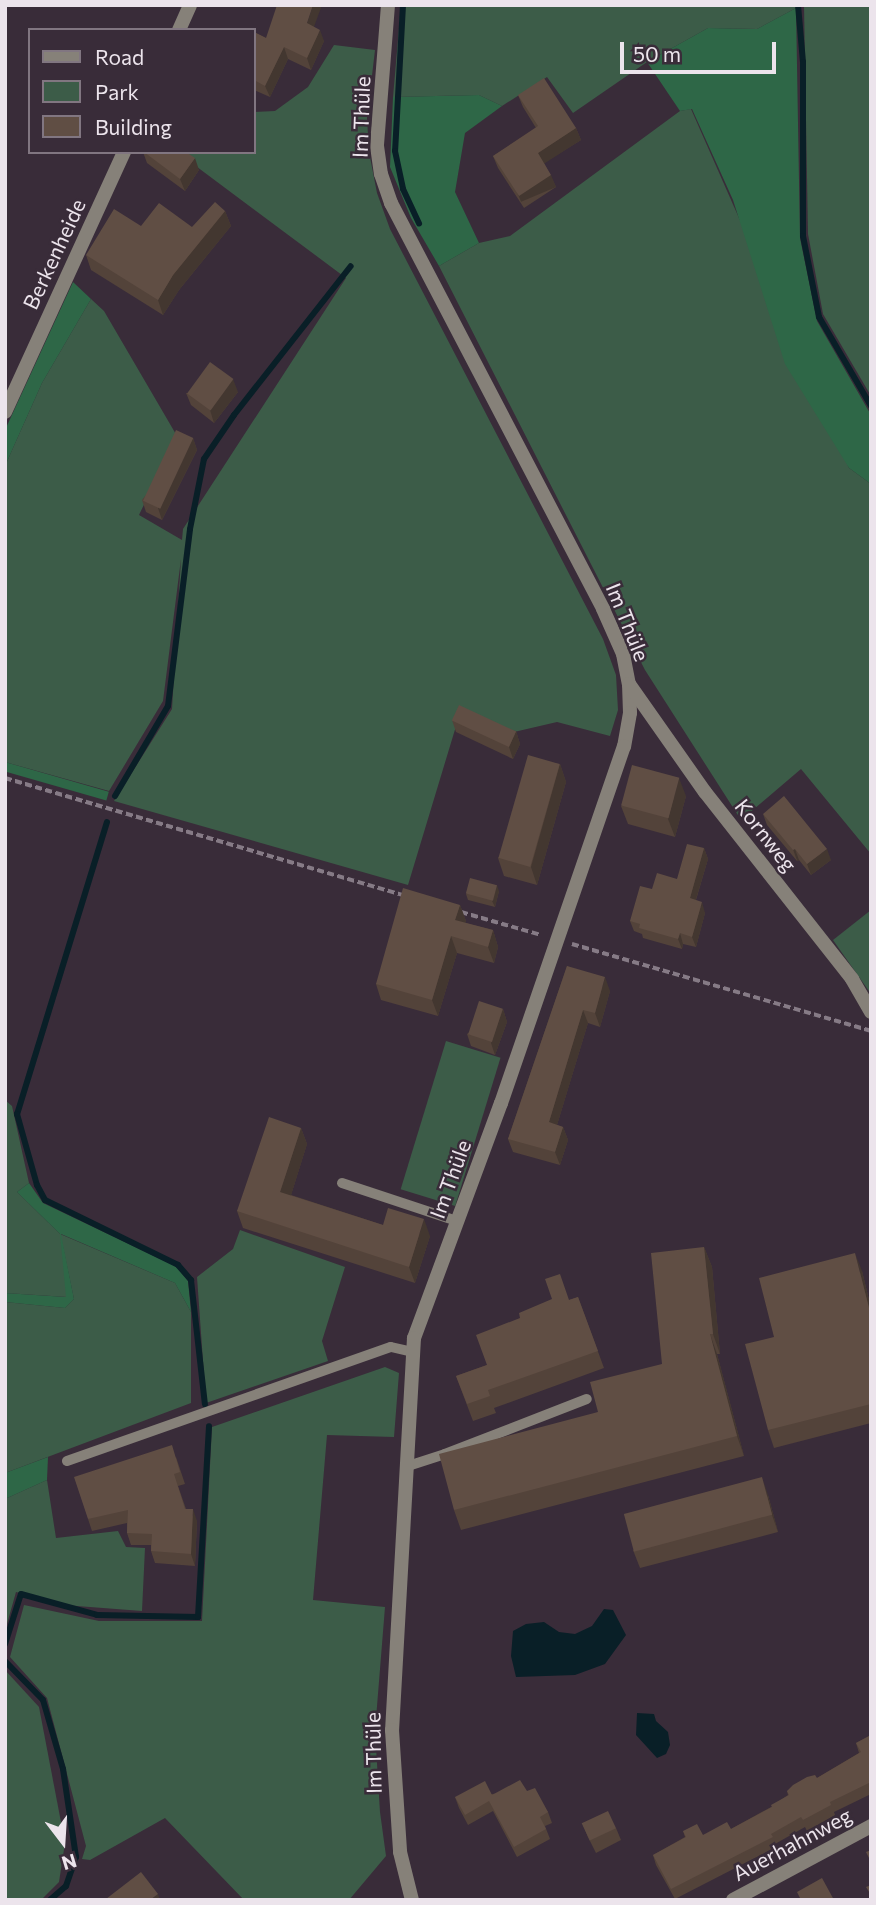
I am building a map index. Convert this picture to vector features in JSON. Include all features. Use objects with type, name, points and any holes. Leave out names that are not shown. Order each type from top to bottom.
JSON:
[{"type":"street","points":[[180,28],[190,5]]},
{"type":"street","name":"Im Thüle","points":[[388,5],[377,146],[381,174],[391,202],[603,609],[623,654],[629,684],[630,713],[624,746],[414,1338],[392,1730],[400,1852],[412,1900]]},
{"type":"street","name":"Berkenheide","points":[[5,412],[123,154]]},
{"type":"street","name":"Kornweg","points":[[629,684],[705,792],[852,979],[871,1012]]},
{"type":"street","name":"Auerhahnweg","points":[[733,1900],[871,1826]]},
{"type":"lane","points":[[342,1183],[457,1221]]},
{"type":"lane","points":[[67,1461],[391,1347],[413,1352]]},
{"type":"lane","points":[[408,1466],[587,1399]]},
{"type":"path","points":[[5,779],[410,897]]},
{"type":"path","points":[[450,909],[871,1031]]},
{"type":"green space","points":[[401,5],[796,5],[796,8],[757,29],[708,28],[647,62],[573,113],[547,77],[502,106],[479,95],[393,97]]},
{"type":"green space","points":[[804,5],[871,5],[871,396],[823,314],[808,234]]},
{"type":"green space","points":[[796,8],[800,238],[817,321],[871,415],[871,484],[849,468],[785,364],[733,200],[692,109],[680,111],[647,62],[708,28],[757,29]]},
{"type":"green space","points":[[334,45],[375,50],[367,118],[369,152],[377,193],[390,229],[603,639],[616,675],[618,710],[610,736],[557,722],[514,732],[460,713],[408,885],[114,801],[172,709],[181,559],[163,701],[109,791],[5,762],[5,466],[42,383],[91,299],[104,311],[177,436],[139,515],[182,540],[183,529],[346,278],[180,154],[256,154],[256,112],[275,111],[308,87]]},
{"type":"green space","points":[[479,95],[502,106],[465,133],[455,192],[479,243],[439,266],[411,218],[390,167],[393,97]]},
{"type":"green space","points":[[691,109],[849,468],[871,484],[871,854],[801,769],[741,820],[645,670],[439,266],[479,243],[510,236],[680,111]]},
{"type":"green space","points":[[73,282],[91,299],[42,383],[5,466],[5,430]]},
{"type":"green space","points":[[5,762],[109,792],[106,800],[5,771]]},
{"type":"green space","points":[[871,910],[871,994],[833,940]]},
{"type":"green space","points":[[446,1041],[501,1058],[455,1206],[401,1189]]},
{"type":"green space","points":[[5,1100],[12,1106],[29,1183],[17,1192],[60,1234],[175,1283],[191,1312],[191,1403],[5,1473],[5,1302],[65,1308],[74,1299],[62,1242],[67,1297],[5,1293]]},
{"type":"green space","points":[[29,1183],[43,1203],[177,1267],[188,1281],[191,1312],[175,1283],[61,1234],[74,1299],[65,1308],[5,1302],[5,1293],[66,1297],[60,1234],[17,1192]]},
{"type":"green space","points":[[240,1230],[345,1267],[322,1341],[328,1361],[206,1403],[197,1277],[233,1249]]},
{"type":"green space","points":[[385,1367],[399,1373],[394,1437],[327,1435],[313,1600],[385,1607],[375,1731],[380,1812],[386,1856],[349,1900],[244,1900],[165,1818],[90,1860],[82,1859],[86,1846],[47,1698],[10,1657],[24,1605],[99,1621],[202,1621],[212,1427]]},
{"type":"green space","points":[[48,1457],[47,1480],[5,1499],[5,1473]]},
{"type":"green space","points":[[47,1480],[56,1538],[118,1531],[126,1547],[145,1548],[142,1611],[64,1605],[16,1592],[5,1631],[5,1499]]},
{"type":"green space","points":[[5,1670],[39,1707],[65,1843],[59,1882],[41,1900],[5,1900]]},
{"type":"water","points":[[604,1609],[613,1610],[626,1635],[605,1664],[575,1675],[516,1677],[511,1656],[513,1631],[526,1624],[544,1622],[559,1632],[575,1634],[592,1626]]},
{"type":"water","points":[[637,1713],[654,1714],[656,1721],[668,1732],[670,1745],[666,1754],[657,1758],[636,1735]]},
{"type":"building","points":[[277,5],[313,5],[307,23],[320,30],[307,58],[284,47],[265,86],[256,81],[256,33],[266,38]]},
{"type":"building","points":[[544,78],[576,128],[538,153],[551,175],[519,196],[493,156],[538,126],[518,95]]},
{"type":"building","points":[[147,154],[189,154],[195,158],[180,179]]},
{"type":"building","points":[[215,202],[225,211],[173,275],[158,300],[86,255],[114,209],[141,226],[159,203],[192,227]]},
{"type":"building","points":[[210,362],[233,379],[211,411],[187,394]]},
{"type":"building","points":[[176,430],[193,438],[160,509],[143,501]]},
{"type":"building","points":[[459,705],[516,732],[509,747],[452,720]]},
{"type":"building","points":[[528,755],[560,764],[530,867],[499,858]]},
{"type":"building","points":[[632,765],[679,778],[668,818],[621,806]]},
{"type":"building","points":[[784,796],[827,849],[807,864],[763,814]]},
{"type":"building","points":[[687,844],[704,848],[690,898],[702,902],[692,937],[680,933],[678,939],[639,928],[640,924],[630,921],[640,886],[652,889],[657,873],[677,879]]},
{"type":"building","points":[[470,878],[497,885],[493,901],[466,893]]},
{"type":"building","points":[[403,888],[460,905],[455,920],[493,930],[488,947],[451,936],[432,1000],[376,984]]},
{"type":"building","points":[[567,966],[605,977],[595,1013],[583,1010],[549,1122],[563,1127],[555,1152],[508,1139]]},
{"type":"building","points":[[479,1001],[503,1009],[492,1042],[468,1034]]},
{"type":"building","points":[[269,1117],[301,1128],[280,1192],[383,1225],[388,1208],[424,1219],[409,1267],[237,1211]]},
{"type":"building","points":[[704,1247],[713,1334],[710,1334],[737,1436],[454,1510],[439,1454],[598,1412],[590,1382],[662,1364],[651,1253]]},
{"type":"building","points":[[855,1253],[871,1312],[871,1404],[768,1430],[745,1344],[774,1337],[759,1278]]},
{"type":"building","points":[[560,1274],[569,1300],[578,1297],[598,1351],[488,1390],[490,1396],[467,1404],[456,1376],[487,1365],[476,1335],[520,1318],[519,1313],[552,1299],[545,1279]]},
{"type":"building","points":[[172,1445],[180,1472],[174,1474],[185,1509],[193,1509],[191,1554],[151,1551],[152,1534],[127,1533],[128,1510],[88,1519],[74,1477]]},
{"type":"building","points":[[762,1477],[772,1515],[634,1552],[624,1514]]},
{"type":"building","points":[[871,1735],[871,1782],[830,1802],[831,1805],[803,1820],[801,1817],[771,1834],[773,1837],[671,1889],[653,1855],[686,1837],[683,1831],[697,1824],[703,1835],[727,1822],[731,1829],[789,1795],[787,1791],[793,1785],[807,1777],[815,1775],[817,1778],[861,1752],[856,1743]]},
{"type":"building","points":[[520,1780],[527,1791],[535,1788],[548,1812],[540,1817],[546,1829],[514,1847],[489,1801],[465,1815],[455,1797],[485,1781],[492,1795]]},
{"type":"building","points":[[608,1811],[616,1828],[590,1840],[582,1823]]},
{"type":"building","points":[[141,1872],[158,1894],[150,1900],[106,1900],[106,1899]]},
{"type":"building","points":[[822,1878],[834,1900],[801,1900],[797,1892]]},
{"type":"waterway","points":[[403,5],[395,151],[403,189],[419,224]]},
{"type":"waterway","points":[[798,5],[803,62],[803,236],[819,317],[871,406]]},
{"type":"waterway","points":[[115,796],[168,706],[190,529],[204,459],[234,415],[351,266]]},
{"type":"waterway","points":[[107,822],[17,1114],[37,1185],[45,1200],[178,1265],[191,1280],[205,1404]]},
{"type":"waterway","points":[[5,1644],[21,1594],[97,1615],[198,1617],[209,1426]]},
{"type":"waterway","points":[[5,1661],[43,1700],[63,1769],[76,1857],[66,1886],[50,1900]]}]
